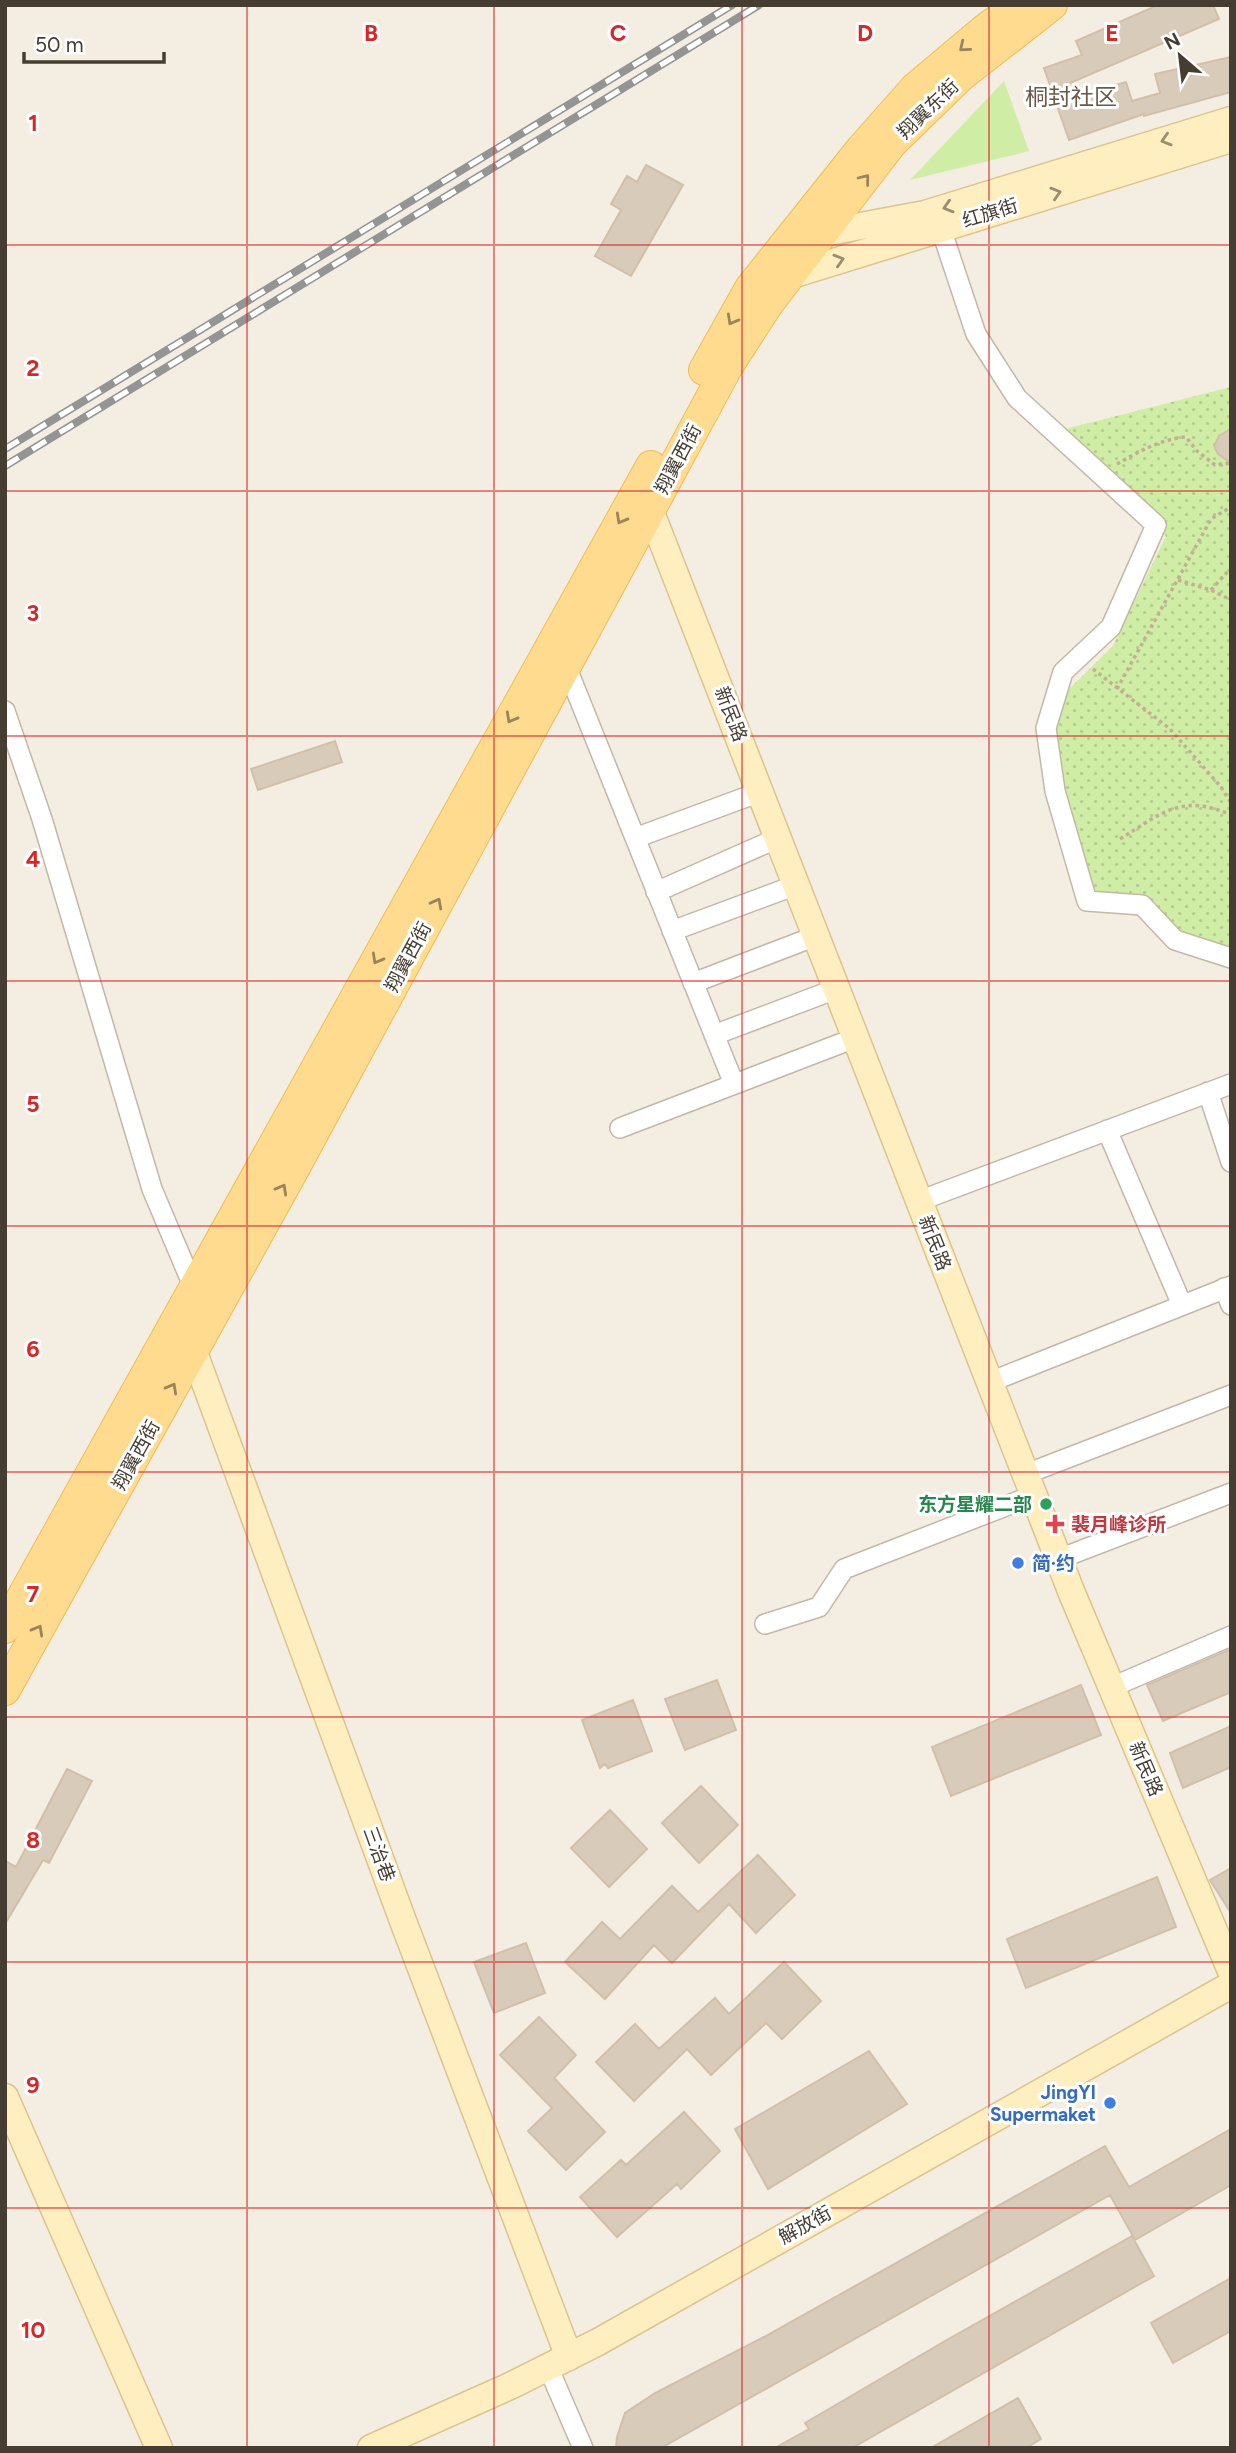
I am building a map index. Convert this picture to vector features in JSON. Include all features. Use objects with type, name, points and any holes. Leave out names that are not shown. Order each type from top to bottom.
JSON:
[{"type":"main road","name":"翔翼东街","points":[[812,229],[861,149],[915,88],[1018,5]]},
{"type":"main road","name":"翔翼东街","points":[[812,229],[892,143],[961,76],[1052,5]]},
{"type":"main road","name":"翔翼西街","points":[[5,1690],[728,366],[790,275],[812,229]]},
{"type":"main road","name":"翔翼西街","points":[[5,1628],[750,288],[812,229]]},
{"type":"street","name":"红旗街","points":[[812,229],[925,214],[1228,132]]},
{"type":"street","name":"红旗街","points":[[750,288],[941,229],[1228,132]]},
{"type":"street","points":[[941,229],[976,334],[1017,398],[1156,525],[1111,627],[1063,672],[1046,728],[1055,791],[1087,901],[1142,905],[1175,940],[1231,958]]},
{"type":"street","name":"新民路","points":[[650,510],[1059,1559],[1231,1971]]},
{"type":"street","points":[[566,666],[734,1084]]},
{"type":"street","points":[[5,711],[42,819],[152,1189],[194,1288]]},
{"type":"street","points":[[635,838],[761,792]]},
{"type":"street","points":[[656,892],[778,838]]},
{"type":"street","points":[[672,932],[796,885]]},
{"type":"street","points":[[693,983],[816,936]]},
{"type":"street","points":[[714,1035],[836,989]]},
{"type":"street","points":[[620,1128],[855,1038]]},
{"type":"street","points":[[919,1200],[1231,1084]]},
{"type":"street","points":[[1208,1092],[1231,1162]]},
{"type":"street","points":[[1107,1130],[1182,1305]]},
{"type":"street","points":[[990,1382],[1182,1305],[1228,1293]]},
{"type":"street","name":"三治巷","points":[[193,1350],[403,1921],[557,2368]]},
{"type":"street","points":[[765,1624],[819,1606],[844,1569],[1231,1395]]},
{"type":"street","points":[[1059,1559],[1231,1493]]},
{"type":"street","points":[[1112,1687],[1231,1636]]},
{"type":"street","name":"解放街","points":[[371,2448],[557,2368],[1231,1985]]},
{"type":"street","points":[[407,2448],[899,2191],[1231,2003]]},
{"type":"street","points":[[5,2097],[159,2448]]},
{"type":"street","points":[[557,2368],[583,2448]]},
{"type":"path","points":[[1098,474],[1151,446],[1185,437],[1215,465],[1231,463]]},
{"type":"path","points":[[1117,689],[1211,519],[1231,507]]},
{"type":"path","points":[[1211,590],[1231,568]]},
{"type":"path","points":[[1178,580],[1211,590],[1231,600]]},
{"type":"path","points":[[1077,659],[1170,729],[1221,787],[1231,803]]},
{"type":"path","points":[[1120,839],[1165,811],[1184,804],[1211,806],[1231,816]]},
{"type":"green space","points":[[1004,81],[1029,151],[910,180]]},
{"type":"green space","points":[[1231,387],[1231,958],[1168,938],[1137,898],[1087,901],[1055,791],[1053,705],[1113,646],[1166,536],[1065,429]]},
{"type":"building","points":[[1158,5],[1213,5],[1219,19],[1070,83],[1075,97],[1126,82],[1132,101],[1160,93],[1155,74],[1231,57],[1231,92],[1144,114],[1069,140],[1044,68],[1082,55],[1076,41]]},
{"type":"building","points":[[646,165],[683,185],[631,276],[595,256],[621,210],[611,204],[627,176],[637,182]]},
{"type":"building","points":[[1231,429],[1231,463],[1218,454],[1214,446],[1219,436]]},
{"type":"building","points":[[335,741],[342,762],[258,790],[251,769]]},
{"type":"building","points":[[1231,1649],[1231,1692],[1163,1721],[1147,1685]]},
{"type":"building","points":[[717,1680],[736,1730],[685,1750],[665,1699]]},
{"type":"building","points":[[1081,1685],[1101,1735],[951,1796],[932,1747]]},
{"type":"building","points":[[633,1700],[652,1751],[608,1768],[605,1764],[600,1768],[582,1720]]},
{"type":"building","points":[[1231,1726],[1231,1767],[1183,1788],[1170,1753]]},
{"type":"building","points":[[67,1769],[92,1781],[49,1863],[43,1860],[5,1924],[5,1861],[16,1867]]},
{"type":"building","points":[[701,1786],[738,1825],[699,1863],[662,1823]]},
{"type":"building","points":[[610,1810],[647,1849],[609,1887],[571,1848]]},
{"type":"building","points":[[758,1855],[795,1895],[756,1933],[729,1904],[672,1963],[654,1945],[605,1999],[565,1962],[602,1922],[620,1939],[672,1886],[698,1912]]},
{"type":"building","points":[[1231,1868],[1231,1913],[1210,1880]]},
{"type":"building","points":[[1157,1877],[1176,1927],[1026,1988],[1007,1939]]},
{"type":"building","points":[[526,1943],[545,1993],[494,2013],[474,1962]]},
{"type":"building","points":[[784,1962],[821,2001],[782,2039],[766,2023],[711,2075],[687,2049],[634,2101],[596,2062],[635,2024],[659,2049],[715,1998],[729,2014]]},
{"type":"building","points":[[539,2017],[576,2055],[554,2078],[605,2132],[566,2170],[528,2131],[552,2108],[500,2055]]},
{"type":"building","points":[[869,2051],[907,2104],[768,2189],[735,2129]]},
{"type":"building","points":[[684,2112],[720,2151],[681,2189],[677,2184],[617,2237],[580,2197],[621,2160],[626,2165]]},
{"type":"building","points":[[1231,2129],[1231,2185],[1135,2240],[1110,2195],[661,2448],[616,2448],[625,2413],[655,2393],[764,2337],[1105,2146],[1129,2187]]},
{"type":"building","points":[[1132,2236],[1154,2276],[852,2448],[775,2448],[809,2429],[805,2423]]},
{"type":"building","points":[[1231,2278],[1231,2331],[1173,2363],[1151,2323]]},
{"type":"building","points":[[1018,2398],[1041,2439],[1026,2448],[931,2448]]},
{"type":"railway","points":[[5,449],[732,5]]},
{"type":"railway","points":[[5,466],[759,5]]},
{"type":"place","name":"东方星耀二部","points":[[1046,1504]]},
{"type":"place","name":"裴月峰诊所","points":[[1055,1524]]},
{"type":"place","name":"简·约","points":[[1018,1563]]},
{"type":"place","name":"JingYI Supermaket","points":[[1110,2103]]},
{"type":"district","name":"桐封社区","points":[[1071,97]]}]
